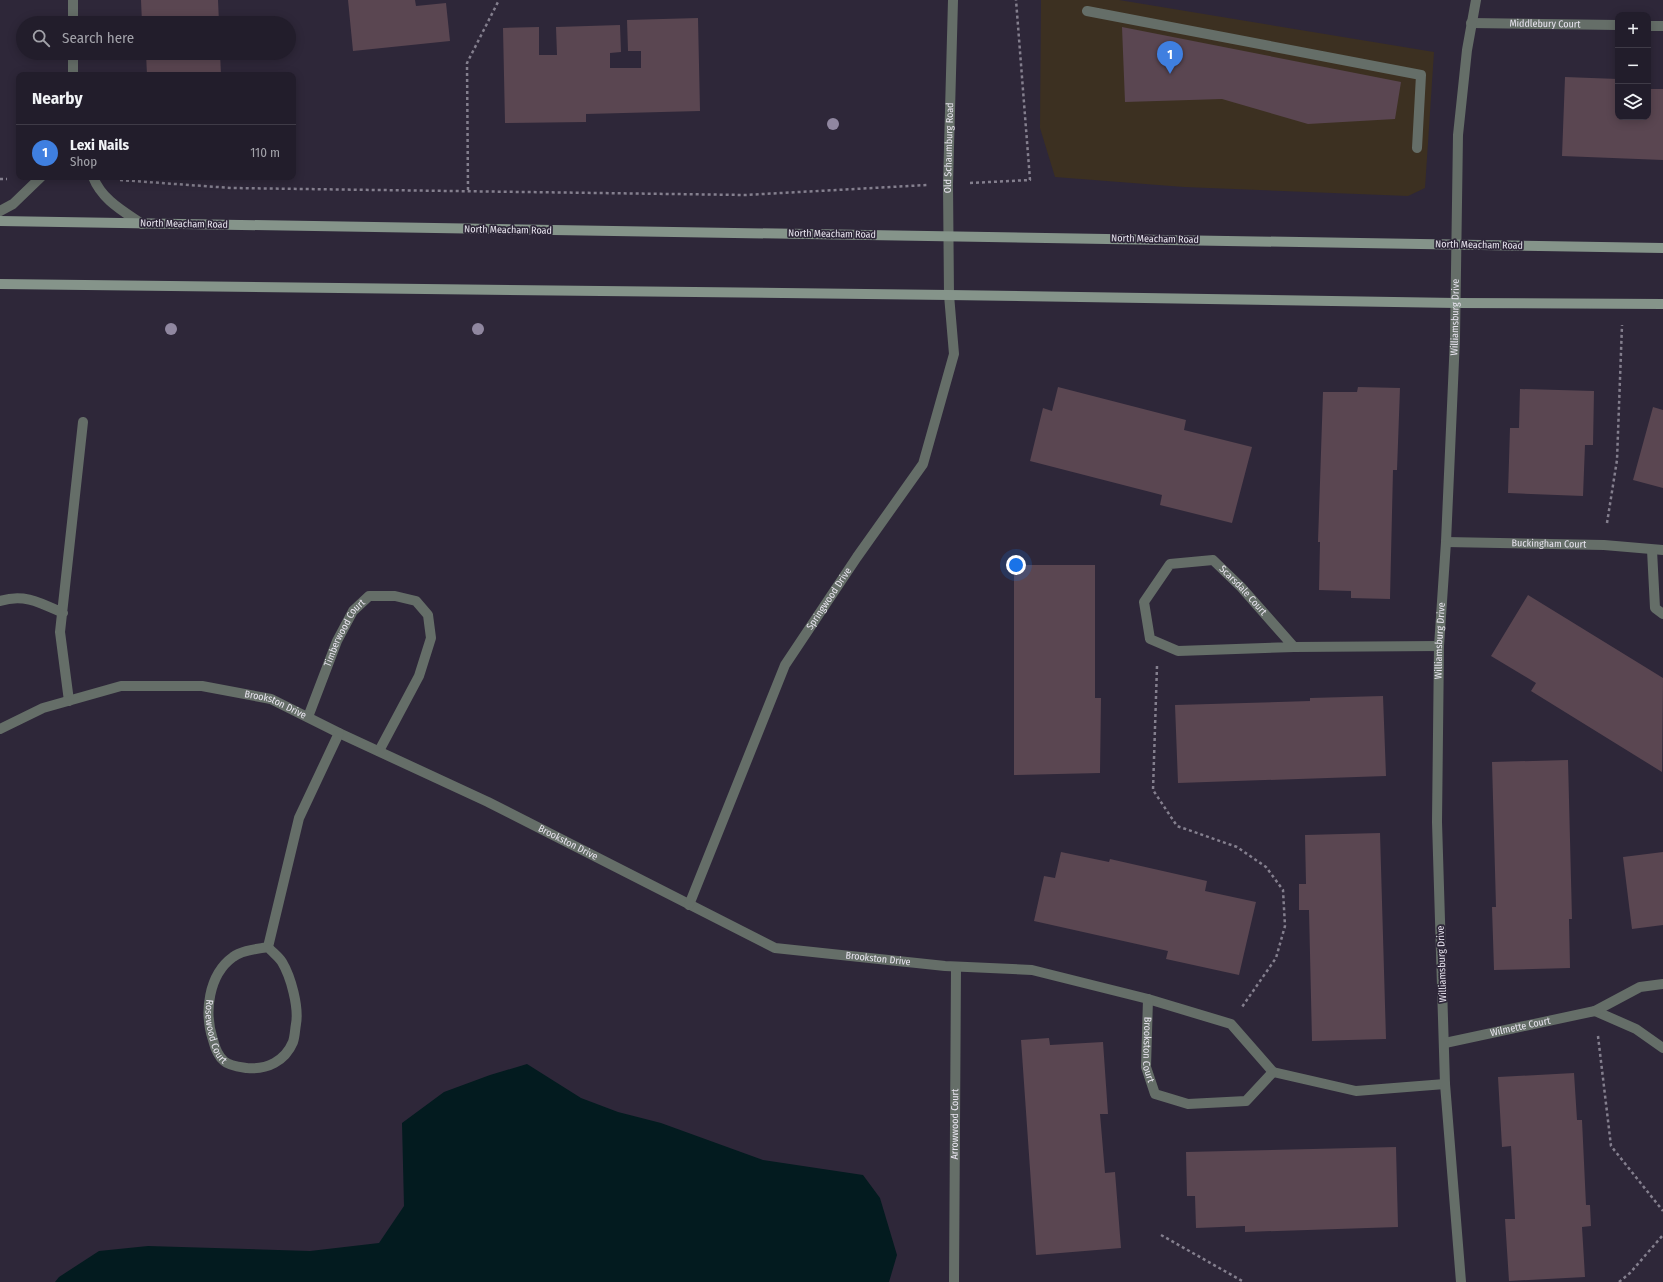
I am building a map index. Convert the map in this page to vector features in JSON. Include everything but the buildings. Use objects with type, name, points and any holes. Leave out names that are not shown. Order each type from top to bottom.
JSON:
[{"type":"main road","name":"North Meacham Road","points":[[0,221],[1663,248]]},
{"type":"main road","points":[[0,284],[949,295],[1456,303],[1663,304]]},
{"type":"street","points":[[73,0],[73,16]]},
{"type":"street","name":"Old Schaumburg Road","points":[[949,295],[948,184],[954,0]]},
{"type":"street","name":"Williamsburg Drive","points":[[1461,1282],[1445,1084],[1445,1043],[1437,822],[1439,646],[1446,542],[1456,303],[1458,135],[1466,50],[1476,0]]},
{"type":"street","points":[[1087,12],[1421,75],[1417,148]]},
{"type":"street","name":"Middlebury Court","points":[[1471,23],[1615,25]]},
{"type":"street","points":[[1651,26],[1663,26]]},
{"type":"street","points":[[73,60],[73,72]]},
{"type":"street","points":[[0,211],[13,204],[38,180]]},
{"type":"street","points":[[95,180],[98,188],[113,205],[142,224]]},
{"type":"street","name":"Springwood Drive","points":[[689,905],[785,665],[857,557],[923,464],[954,354],[949,295]]},
{"type":"street","points":[[69,701],[60,632],[83,422]]},
{"type":"street","name":"Buckingham Court","points":[[1446,542],[1604,545],[1663,550]]},
{"type":"street","points":[[1652,550],[1656,608],[1663,614]]},
{"type":"street","name":"Scarsdale Court","points":[[1158,642],[1150,639],[1144,602],[1170,564],[1213,560],[1241,587],[1294,647]]},
{"type":"street","name":"Timberwood Court","points":[[308,717],[337,641],[353,611],[369,596],[395,596],[416,601],[428,615],[431,638],[419,676],[379,751]]},
{"type":"street","points":[[0,601],[11,598],[32,599],[62,613]]},
{"type":"street","points":[[1158,642],[1178,651],[1294,647],[1439,646]]},
{"type":"street","name":"Brookston Drive","points":[[0,729],[43,708],[121,686],[202,686],[271,699],[339,733],[488,802],[775,948],[956,966],[1032,970],[1148,999]]},
{"type":"street","points":[[268,947],[299,818],[339,733]]},
{"type":"street","name":"Rosewood Court","points":[[268,947],[282,962],[292,988],[297,1016],[293,1041],[285,1056],[272,1065],[258,1069],[239,1067],[224,1062],[216,1050],[208,1026],[208,1004],[213,984],[222,968],[233,956],[268,947]]},
{"type":"street","name":"Arrowwood Court","points":[[954,1282],[956,966]]},
{"type":"street","name":"Wilmette Court","points":[[1445,1043],[1595,1011],[1640,987],[1663,984]]},
{"type":"street","name":"Brookston Court","points":[[1231,1024],[1148,999],[1146,1067],[1155,1094],[1188,1104],[1246,1101],[1273,1072]]},
{"type":"street","points":[[1595,1011],[1636,1029],[1663,1048]]},
{"type":"street","points":[[1231,1024],[1273,1072],[1356,1091],[1445,1084]]},
{"type":"path","points":[[468,190],[467,63],[499,0]]},
{"type":"path","points":[[128,180],[231,188],[468,190],[745,195],[1030,180],[1016,0]]},
{"type":"path","points":[[0,179],[16,179]]},
{"type":"path","points":[[1604,545],[1617,460],[1622,303]]},
{"type":"path","points":[[1158,642],[1153,790],[1177,826],[1237,847],[1266,867],[1283,890],[1285,926],[1276,958],[1231,1024]]},
{"type":"path","points":[[1595,1011],[1611,1146],[1663,1211]]},
{"type":"path","points":[[1161,1235],[1244,1282]]},
{"type":"path","points":[[1619,1282],[1630,1273],[1663,1235]]},
{"type":"shaded area","points":[[1041,0],[1119,0],[1434,52],[1425,188],[1408,196],[1184,187],[1055,177],[1040,128]]},
{"type":"shaded area","points":[[527,1064],[581,1098],[618,1112],[661,1123],[763,1160],[863,1175],[880,1198],[897,1255],[889,1282],[55,1282],[59,1277],[99,1251],[148,1246],[310,1251],[379,1243],[404,1206],[402,1123],[444,1092],[490,1075]]},
{"type":"place","name":"Lexi Nails","points":[[1170,74]]}]
